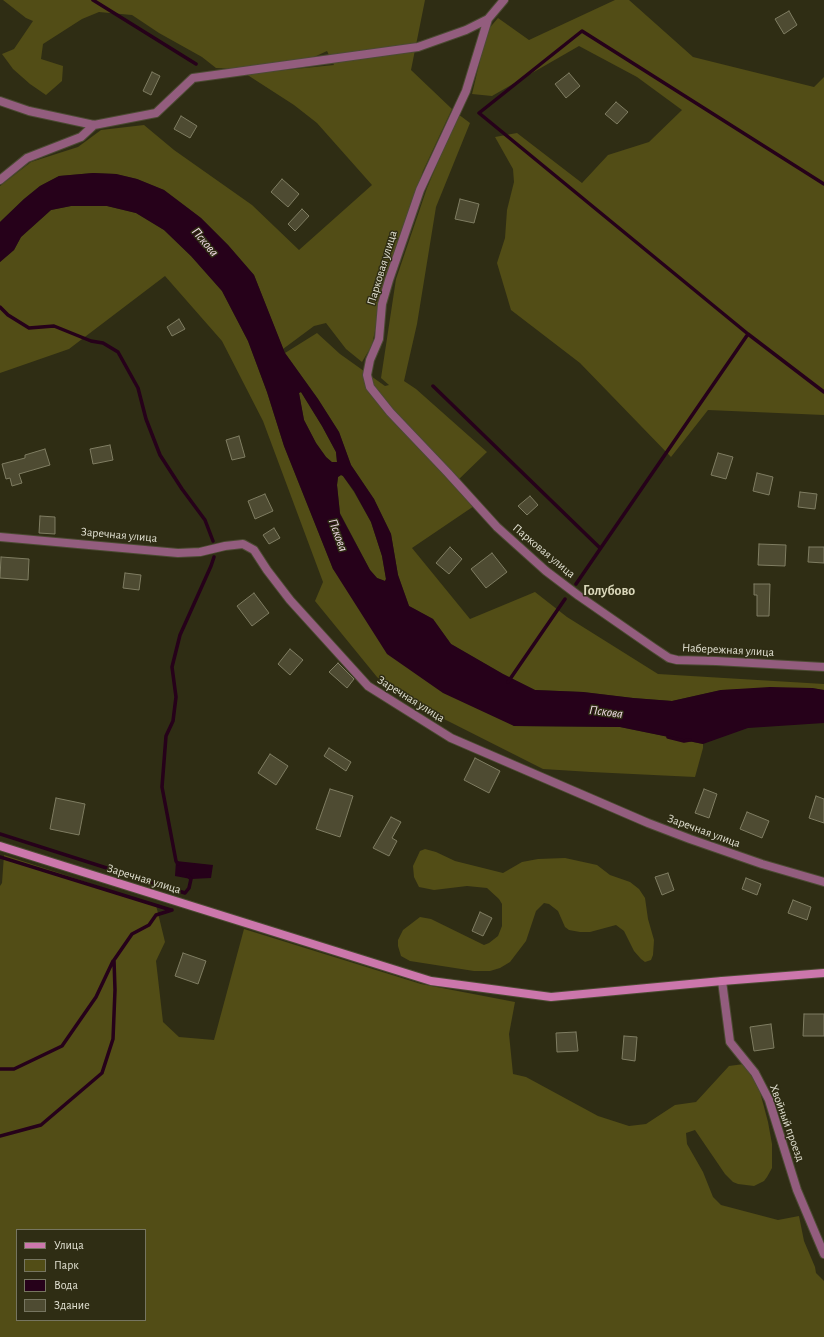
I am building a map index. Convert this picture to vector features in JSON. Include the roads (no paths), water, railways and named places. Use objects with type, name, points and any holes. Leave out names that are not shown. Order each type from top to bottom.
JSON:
[{"type":"street","name":"Парковая улица","points":[[504,0],[488,19],[466,91],[420,190],[382,304],[379,339],[370,360],[367,375],[370,387],[390,412],[497,527],[546,571],[578,596]]},
{"type":"street","points":[[0,101],[29,111],[94,125],[156,113],[193,78],[418,48],[466,30],[488,19]]},
{"type":"street","points":[[0,180],[27,158],[81,137],[94,125]]},
{"type":"street","name":"Заречная улица","points":[[0,537],[178,553],[200,552],[225,546],[243,544],[254,550],[266,570],[290,600],[368,686],[450,738],[648,823],[755,861],[824,882]]},
{"type":"street","name":"Набережная улица","points":[[578,596],[669,658],[687,661],[716,661],[824,667]]},
{"type":"street","name":"Заречная улица","points":[[0,846],[431,981],[551,997],[824,973]]},
{"type":"street","name":"Хвойный проезд","points":[[722,981],[730,1042],[756,1073],[769,1100],[798,1190],[824,1254]]},
{"type":"water","name":"Пскова","points":[[93,173],[116,174],[137,179],[164,190],[201,218],[228,245],[254,275],[285,353],[318,399],[339,432],[351,465],[374,499],[391,534],[398,575],[409,606],[433,619],[451,644],[503,674],[535,690],[583,692],[672,701],[721,690],[770,687],[812,688],[824,690],[824,723],[748,728],[703,744],[620,727],[514,726],[443,693],[387,654],[333,569],[284,446],[267,392],[248,341],[222,291],[191,256],[164,230],[136,213],[107,206],[71,206],[51,210],[21,237],[14,250],[0,262],[0,222],[40,186],[59,176]],"holes":[[[301,392],[336,452],[337,462],[332,462],[326,457],[316,443],[304,420],[299,393]],[[341,475],[354,491],[371,522],[382,556],[386,579],[385,581],[377,578],[370,570],[340,514],[337,485],[338,477]]]},
{"type":"water","points":[[176,861],[213,865],[211,878],[191,879],[175,876]]},
{"type":"waterway","points":[[93,0],[196,64]]},
{"type":"waterway","points":[[748,334],[479,113],[582,31],[824,184]]},
{"type":"waterway","points":[[0,307],[8,315],[29,328],[54,326],[91,341],[103,343],[118,352],[138,388],[146,419],[160,455],[182,489],[205,520],[213,541]]},
{"type":"waterway","points":[[576,584],[748,334],[824,392]]},
{"type":"waterway","points":[[433,386],[600,548]]},
{"type":"waterway","points":[[178,864],[176,861],[162,787],[166,736],[173,721],[176,697],[172,667],[180,635],[214,557]]},
{"type":"waterway","points":[[508,682],[565,599]]},
{"type":"waterway","points":[[668,737],[684,741],[690,740]]},
{"type":"waterway","points":[[0,834],[185,893],[189,888],[191,879],[188,876]]},
{"type":"waterway","points":[[0,857],[171,910]]},
{"type":"waterway","points":[[0,1136],[41,1125],[102,1073],[113,1039],[115,990],[114,960],[132,934],[149,925],[156,915],[172,910]]},
{"type":"waterway","points":[[0,1069],[14,1069],[62,1046],[96,997],[113,961]]},
{"type":"district","name":"Голубово","points":[[609,591]]}]
